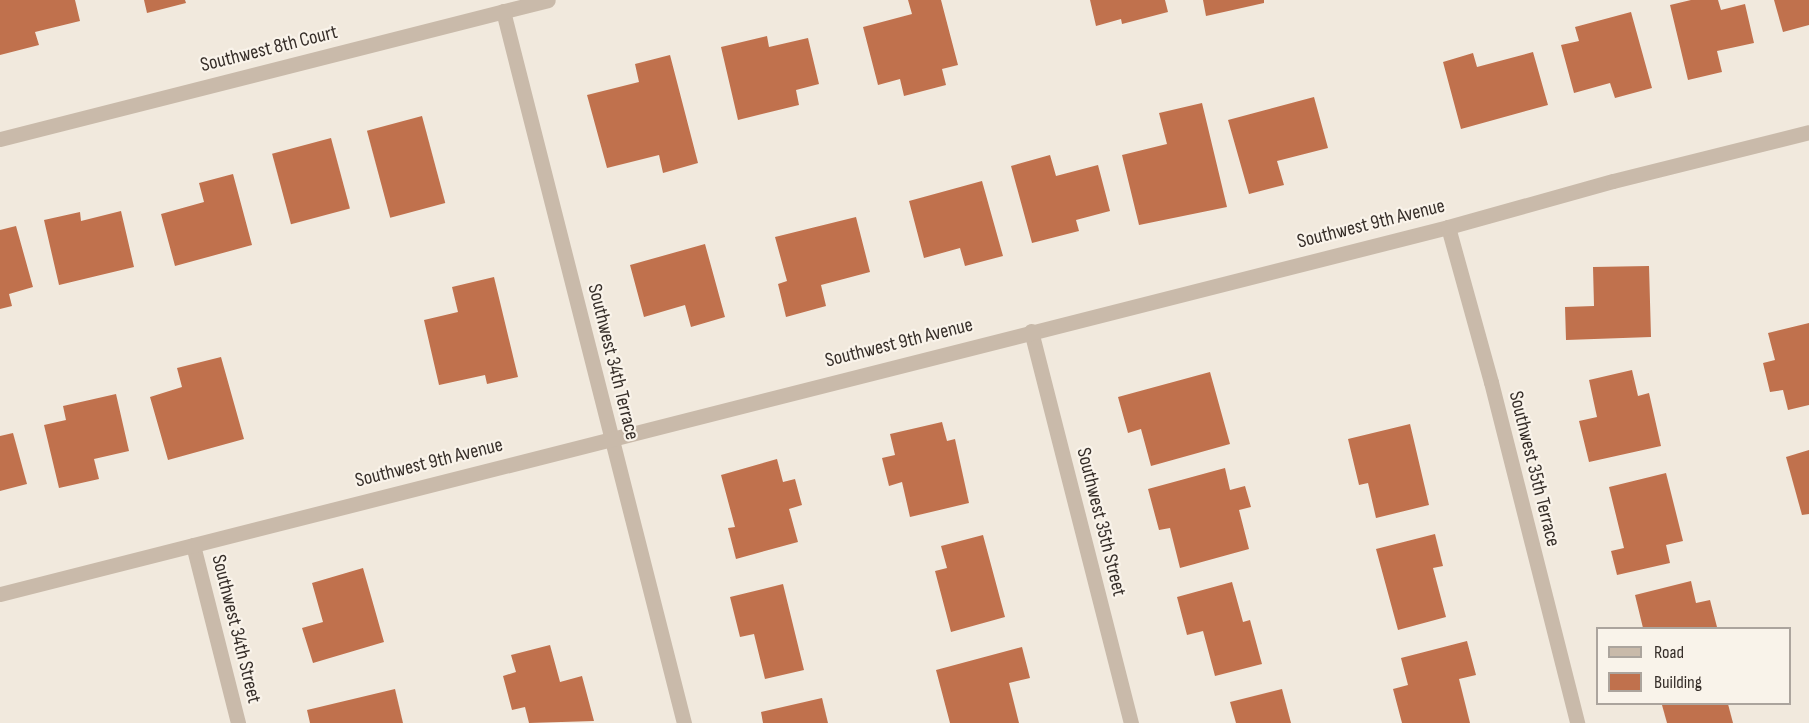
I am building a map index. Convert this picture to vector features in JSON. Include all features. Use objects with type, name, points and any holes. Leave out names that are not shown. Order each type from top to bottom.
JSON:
[{"type":"street","name":"Southwest 8th Court","points":[[0,139],[548,0]]},
{"type":"street","name":"Southwest 34th Terrace","points":[[503,11],[684,723]]},
{"type":"street","name":"Southwest 9th Avenue","points":[[0,594],[1448,227],[1613,181],[1809,132]]},
{"type":"street","name":"Southwest 35th Terrace","points":[[1448,227],[1491,382],[1577,723]]},
{"type":"street","name":"Southwest 35th Street","points":[[1031,331],[1131,723]]},
{"type":"street","name":"Southwest 34th Street","points":[[193,545],[238,723]]},
{"type":"building","points":[[0,0],[75,0],[80,21],[35,32],[39,45],[0,55]]},
{"type":"building","points":[[144,0],[185,0],[186,3],[147,13]]},
{"type":"building","points":[[908,0],[941,0],[958,65],[942,69],[946,85],[904,96],[900,79],[878,85],[863,27],[912,14]]},
{"type":"building","points":[[1090,0],[1165,0],[1168,12],[1122,24],[1121,19],[1096,26]]},
{"type":"building","points":[[1203,0],[1264,0],[1264,3],[1206,16]]},
{"type":"building","points":[[1691,0],[1718,0],[1721,10],[1745,4],[1754,43],[1717,51],[1722,72],[1688,80],[1670,5]]},
{"type":"building","points":[[1774,0],[1809,0],[1809,25],[1783,32]]},
{"type":"building","points":[[1631,12],[1652,88],[1615,98],[1610,83],[1574,93],[1561,45],[1579,41],[1575,27]]},
{"type":"building","points":[[767,36],[769,47],[808,38],[819,84],[796,90],[799,105],[738,120],[721,47]]},
{"type":"building","points":[[1533,52],[1548,105],[1461,129],[1443,62],[1473,53],[1477,67]]},
{"type":"building","points":[[670,55],[698,163],[663,173],[659,155],[607,168],[587,95],[639,82],[635,64]]},
{"type":"building","points":[[1314,97],[1328,148],[1277,161],[1284,185],[1249,194],[1228,120]]},
{"type":"building","points":[[1202,103],[1227,207],[1139,225],[1122,155],[1167,144],[1159,113]]},
{"type":"building","points":[[422,116],[445,203],[390,218],[367,131]]},
{"type":"building","points":[[331,138],[350,209],[291,224],[272,154]]},
{"type":"building","points":[[1050,155],[1056,176],[1098,165],[1110,211],[1076,220],[1079,231],[1032,243],[1011,166]]},
{"type":"building","points":[[233,174],[252,245],[175,266],[161,214],[204,202],[199,183]]},
{"type":"building","points":[[982,181],[1003,256],[965,266],[960,248],[924,258],[909,201]]},
{"type":"building","points":[[121,211],[134,267],[59,285],[44,220],[80,212],[81,221]]},
{"type":"building","points":[[856,217],[870,272],[821,285],[826,306],[786,317],[778,284],[787,281],[775,237]]},
{"type":"building","points":[[16,226],[33,287],[9,294],[12,306],[0,309],[0,230]]},
{"type":"building","points":[[705,244],[725,317],[691,327],[685,305],[644,317],[630,265]]},
{"type":"building","points":[[1649,266],[1651,337],[1566,340],[1565,307],[1594,306],[1593,267]]},
{"type":"building","points":[[494,277],[518,377],[487,384],[485,375],[439,385],[424,320],[458,312],[452,287]]},
{"type":"building","points":[[1809,323],[1809,405],[1788,410],[1783,390],[1770,392],[1763,363],[1775,360],[1768,333]]},
{"type":"building","points":[[221,357],[244,439],[168,460],[150,397],[182,387],[177,368]]},
{"type":"building","points":[[1632,370],[1638,396],[1649,393],[1661,446],[1589,462],[1579,421],[1597,417],[1589,380]]},
{"type":"building","points":[[1210,372],[1230,444],[1151,466],[1141,429],[1128,433],[1118,397]]},
{"type":"building","points":[[116,394],[129,451],[94,459],[99,479],[59,488],[44,425],[66,420],[63,406]]},
{"type":"building","points":[[942,422],[947,441],[955,439],[969,503],[910,517],[902,482],[889,486],[882,458],[895,455],[890,434]]},
{"type":"building","points":[[1410,424],[1429,505],[1376,518],[1368,483],[1359,485],[1348,439]]},
{"type":"building","points":[[13,433],[27,484],[0,491],[0,436]]},
{"type":"building","points":[[1809,450],[1809,514],[1802,515],[1786,457]]},
{"type":"building","points":[[777,459],[783,482],[795,479],[802,505],[789,509],[798,542],[736,559],[728,528],[735,527],[721,475]]},
{"type":"building","points":[[1225,468],[1230,490],[1245,486],[1251,507],[1239,510],[1249,549],[1180,568],[1170,528],[1159,530],[1148,489]]},
{"type":"building","points":[[1666,473],[1683,541],[1666,545],[1670,563],[1617,575],[1611,551],[1624,548],[1609,487]]},
{"type":"building","points":[[1435,534],[1443,566],[1433,568],[1446,617],[1398,630],[1376,549]]},
{"type":"building","points":[[983,535],[1005,617],[951,632],[935,571],[947,568],[941,546]]},
{"type":"building","points":[[363,568],[384,642],[313,663],[302,628],[323,622],[312,583]]},
{"type":"building","points":[[1691,581],[1696,603],[1710,600],[1717,627],[1643,627],[1635,595]]},
{"type":"building","points":[[1232,582],[1243,622],[1250,620],[1262,664],[1215,676],[1203,631],[1187,635],[1177,597]]},
{"type":"building","points":[[783,584],[804,670],[765,679],[754,634],[740,637],[730,597]]},
{"type":"building","points":[[1467,641],[1476,675],[1459,679],[1470,723],[1402,723],[1393,689],[1408,685],[1401,658]]},
{"type":"building","points":[[550,645],[560,682],[582,676],[594,721],[529,723],[525,707],[512,710],[503,676],[516,672],[511,655]]},
{"type":"building","points":[[1022,647],[1030,678],[1009,683],[1019,723],[950,723],[936,670]]},
{"type":"building","points":[[395,689],[403,723],[310,723],[307,710]]},
{"type":"building","points":[[1282,689],[1291,723],[1236,723],[1230,702]]},
{"type":"building","points":[[822,698],[828,723],[763,723],[761,712]]},
{"type":"building","points":[[1662,705],[1728,705],[1733,723],[1667,723]]}]
